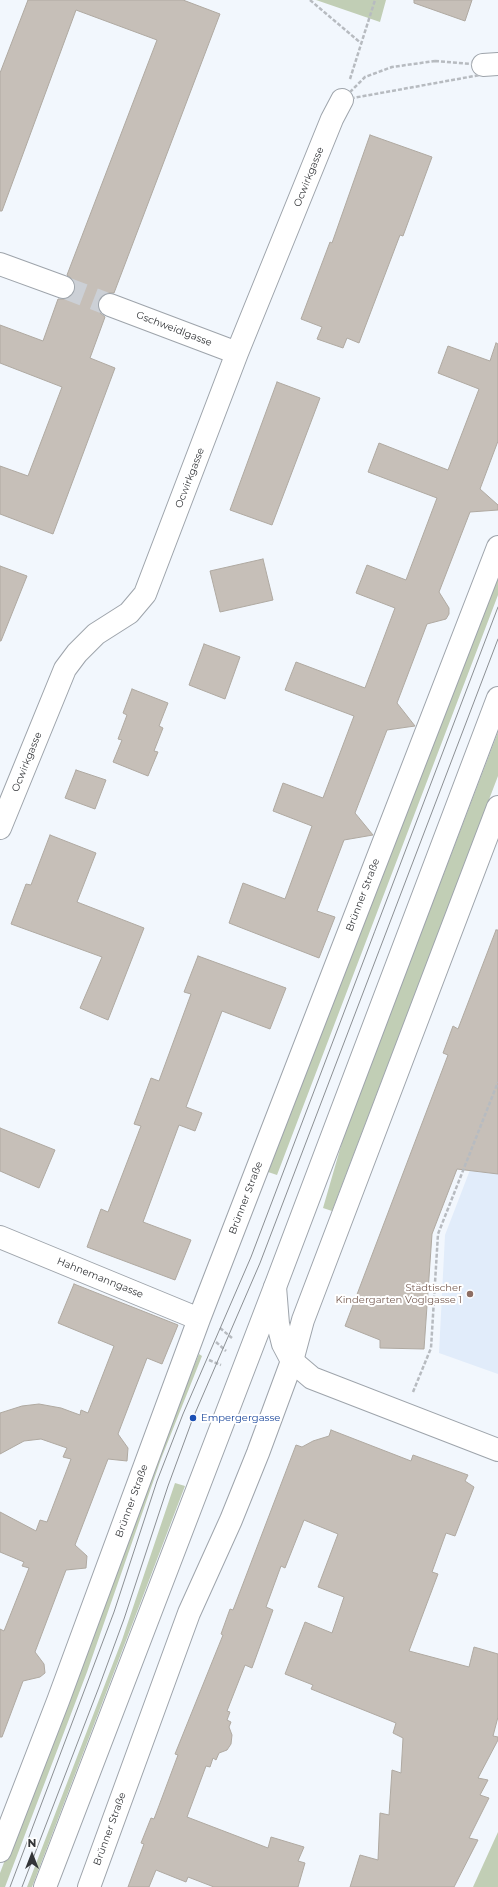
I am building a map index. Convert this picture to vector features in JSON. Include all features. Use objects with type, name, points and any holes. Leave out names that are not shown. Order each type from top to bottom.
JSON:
[{"type":"street","name":"Ocwirkgasse","points":[[0,828],[65,669],[74,656],[96,634],[129,613],[146,594],[238,353],[332,119],[345,93]]},
{"type":"street","points":[[0,264],[63,287]]},
{"type":"street","name":"Gschweidlgasse","points":[[110,305],[238,353]]},
{"type":"street","name":"Brünner Straße","points":[[0,1851],[58,1701],[199,1319],[498,546]]},
{"type":"street","points":[[45,1887],[276,1287],[498,698]]},
{"type":"street","name":"Brünner Straße","points":[[89,1887],[189,1613],[231,1520],[292,1361],[303,1320],[498,807]]},
{"type":"street","name":"Hahnemanngasse","points":[[0,1237],[199,1319]]},
{"type":"street","points":[[276,1287],[278,1324],[283,1344],[292,1361],[312,1378],[498,1450]]},
{"type":"path","points":[[310,0],[362,44]]},
{"type":"path","points":[[345,93],[362,44],[374,0]]},
{"type":"path","points":[[345,93],[364,77],[392,67],[435,61],[490,64]]},
{"type":"path","points":[[345,93],[480,74],[490,64]]},
{"type":"path","points":[[404,1414],[431,1348],[438,1234],[498,1082]]},
{"type":"shaded area","name":"Städtischer Kindergarten Voglgasse 1","points":[[498,1097],[498,1374],[439,1353],[445,1235]]},
{"type":"green space","points":[[316,0],[386,0],[380,22]]},
{"type":"green space","points":[[498,568],[498,595],[277,1175],[268,1172]]},
{"type":"green space","points":[[498,732],[498,776],[332,1211],[323,1208],[345,1132]]},
{"type":"green space","points":[[199,1354],[202,1356],[161,1459],[87,1672],[5,1887],[0,1887],[0,1873],[176,1410]]},
{"type":"green space","points":[[175,1483],[185,1486],[32,1887],[27,1887],[122,1640]]},
{"type":"green space","points":[[498,1832],[498,1887],[473,1887]]},
{"type":"building","points":[[28,0],[183,0],[220,14],[114,293],[102,295],[98,301],[100,313],[105,317],[90,358],[115,368],[53,534],[0,514],[0,466],[28,476],[62,387],[0,363],[0,325],[43,341],[58,299],[66,299],[71,297],[75,292],[75,284],[67,275],[157,40],[76,10],[2,211],[0,211],[0,73]]},
{"type":"building","points":[[414,0],[472,0],[465,21],[414,3]]},
{"type":"building","points":[[370,135],[432,157],[403,236],[400,235],[359,343],[347,338],[343,348],[317,339],[322,327],[301,319],[330,242],[332,243]]},
{"type":"building","points":[[496,343],[498,344],[498,441],[480,489],[498,505],[498,510],[470,512],[439,592],[449,608],[449,614],[446,619],[427,624],[397,703],[415,726],[387,730],[355,813],[373,835],[344,840],[317,911],[335,917],[319,958],[229,923],[243,883],[285,899],[312,826],[273,811],[283,783],[323,798],[354,716],[285,690],[296,662],[365,688],[395,608],[356,593],[367,565],[406,580],[437,498],[368,472],[379,443],[448,470],[479,389],[438,373],[448,346],[490,361]]},
{"type":"building","points":[[277,382],[320,398],[272,525],[230,510]]},
{"type":"building","points":[[263,559],[273,600],[220,612],[210,571]]},
{"type":"building","points":[[0,566],[27,576],[1,641],[0,641]]},
{"type":"building","points":[[204,644],[240,657],[225,699],[189,685]]},
{"type":"building","points":[[132,689],[168,703],[159,726],[163,728],[154,751],[158,752],[148,776],[113,762],[122,740],[118,739],[127,715],[123,713]]},
{"type":"building","points":[[76,770],[106,780],[95,809],[65,798]]},
{"type":"building","points":[[50,835],[96,853],[77,902],[144,928],[108,1020],[80,1008],[102,957],[11,924],[26,884],[31,885]]},
{"type":"building","points":[[496,930],[498,930],[498,1174],[457,1169],[432,1234],[424,1349],[380,1348],[380,1340],[345,1326],[448,1055],[443,1053],[453,1026],[458,1029]]},
{"type":"building","points":[[198,956],[286,988],[270,1029],[222,1011],[186,1107],[202,1113],[195,1131],[179,1125],[143,1222],[191,1240],[175,1280],[87,1247],[101,1209],[108,1212],[141,1126],[134,1124],[151,1078],[159,1081],[191,994],[184,992]]},
{"type":"building","points":[[0,1128],[55,1150],[39,1188],[0,1171]]},
{"type":"building","points":[[74,1284],[178,1325],[162,1364],[147,1358],[118,1434],[128,1448],[127,1461],[108,1459],[75,1545],[87,1556],[86,1568],[66,1570],[35,1652],[44,1664],[45,1673],[40,1677],[23,1681],[2,1737],[0,1737],[0,1629],[4,1631],[29,1568],[22,1566],[24,1562],[0,1552],[0,1512],[36,1531],[40,1520],[47,1522],[71,1459],[63,1457],[67,1448],[41,1439],[24,1441],[0,1454],[0,1413],[22,1406],[39,1404],[61,1408],[80,1415],[81,1410],[88,1413],[114,1346],[58,1323]]},
{"type":"building","points":[[331,1430],[411,1461],[413,1455],[468,1475],[465,1481],[474,1487],[455,1536],[446,1533],[432,1572],[438,1574],[409,1651],[469,1667],[474,1647],[498,1654],[498,1717],[493,1736],[498,1737],[498,1740],[478,1778],[488,1780],[480,1795],[489,1798],[469,1838],[478,1840],[454,1887],[350,1887],[360,1855],[378,1860],[380,1813],[389,1815],[392,1770],[401,1773],[403,1738],[393,1733],[396,1723],[311,1689],[313,1685],[285,1674],[305,1622],[332,1633],[344,1597],[318,1587],[338,1534],[304,1520],[285,1568],[281,1566],[266,1607],[273,1610],[252,1668],[245,1665],[227,1711],[230,1712],[227,1720],[231,1722],[229,1727],[232,1735],[231,1744],[227,1750],[219,1753],[216,1760],[213,1758],[210,1767],[206,1766],[187,1817],[268,1848],[271,1837],[304,1847],[298,1861],[305,1863],[298,1887],[214,1887],[188,1877],[186,1882],[156,1870],[149,1887],[128,1887],[144,1844],[141,1843],[151,1818],[154,1819],[178,1755],[175,1754],[223,1635],[221,1634],[230,1609],[233,1610],[296,1445],[302,1447],[313,1441],[329,1436]]},
{"type":"tunnel","points":[[63,287],[110,305]]},
{"type":"tram line","points":[[10,1887],[114,1612],[157,1481],[183,1414],[251,1257],[498,607]]},
{"type":"tram line","points":[[22,1887],[124,1619],[168,1486],[193,1418],[260,1263],[498,639]]},
{"type":"place","name":"Städtischer Kindergarten Voglgasse 1","points":[[470,1294]]},
{"type":"place","name":"Empergergasse","points":[[193,1418]]}]
